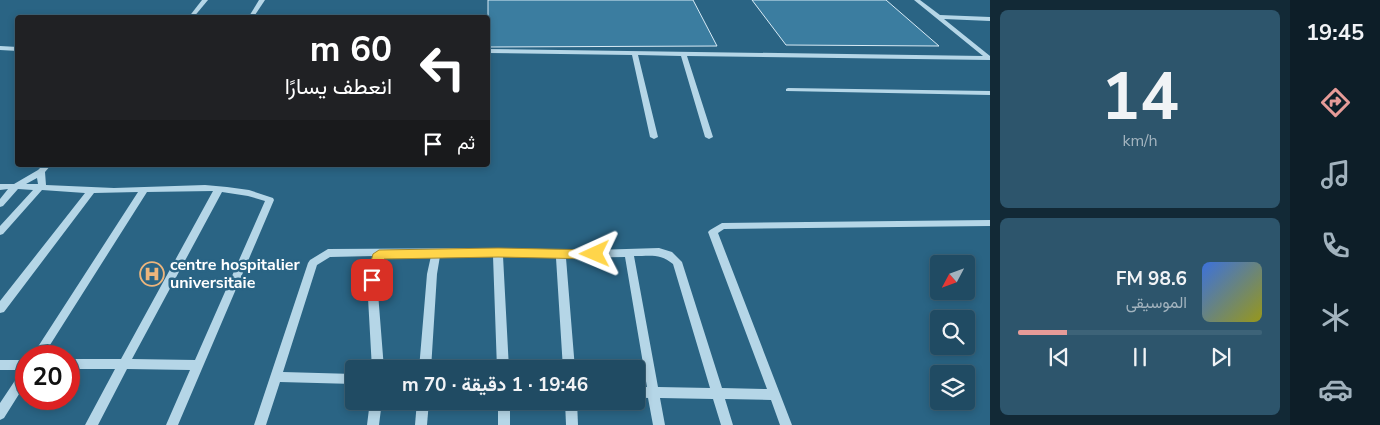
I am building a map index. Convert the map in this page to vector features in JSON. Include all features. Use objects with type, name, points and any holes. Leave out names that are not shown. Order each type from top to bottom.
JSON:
[{"type":"lane","points":[[193,15],[206,0]]},
{"type":"lane","points":[[252,15],[262,0]]},
{"type":"lane","points":[[917,0],[989,58]]},
{"type":"lane","points":[[938,17],[990,20]]},
{"type":"lane","points":[[0,48],[15,49]]},
{"type":"lane","points":[[490,51],[989,58]]},
{"type":"lane","points":[[634,52],[654,137]]},
{"type":"lane","points":[[683,53],[709,137]]},
{"type":"lane","points":[[788,90],[990,93]]},
{"type":"lane","points":[[0,232],[42,185],[44,169]]},
{"type":"lane","points":[[0,204],[16,186],[44,169]]},
{"type":"lane","points":[[0,187],[42,185],[92,190],[219,189],[250,192],[270,200],[172,425]]},
{"type":"lane","points":[[44,345],[145,189]]},
{"type":"lane","points":[[91,425],[219,189]]},
{"type":"lane","points":[[0,309],[92,190]]},
{"type":"lane","points":[[786,425],[713,232],[722,226],[990,224]]},
{"type":"lane","points":[[260,425],[314,264],[321,257],[336,252],[379,254],[498,252],[561,255],[659,252],[669,255],[677,262],[728,425]]},
{"type":"lane","points":[[498,252],[503,360]]},
{"type":"lane","points":[[426,360],[432,274],[436,253]]},
{"type":"lane","points":[[377,360],[372,280],[379,254]]},
{"type":"lane","points":[[629,254],[659,425]]},
{"type":"lane","points":[[561,255],[568,360]]},
{"type":"lane","points":[[80,364],[198,365]]},
{"type":"lane","points":[[0,365],[15,365]]},
{"type":"lane","points":[[275,377],[345,379]]},
{"type":"lane","points":[[0,414],[15,390]]},
{"type":"lane","points":[[645,392],[774,395]]},
{"type":"lane","points":[[373,425],[375,410]]},
{"type":"lane","points":[[421,425],[422,410]]},
{"type":"lane","points":[[504,410],[504,425]]},
{"type":"lane","points":[[571,410],[572,425]]},
{"type":"building","points":[[488,0],[693,0],[717,46],[490,47],[490,15],[488,15]]},
{"type":"building","points":[[752,0],[886,0],[939,46],[786,45]]},
{"type":"place","name":"centre hospitalier universitaie","points":[[152,274]]},
{"type":"route","points":[[372,280],[379,254],[498,252],[561,255],[595,254]]}]
